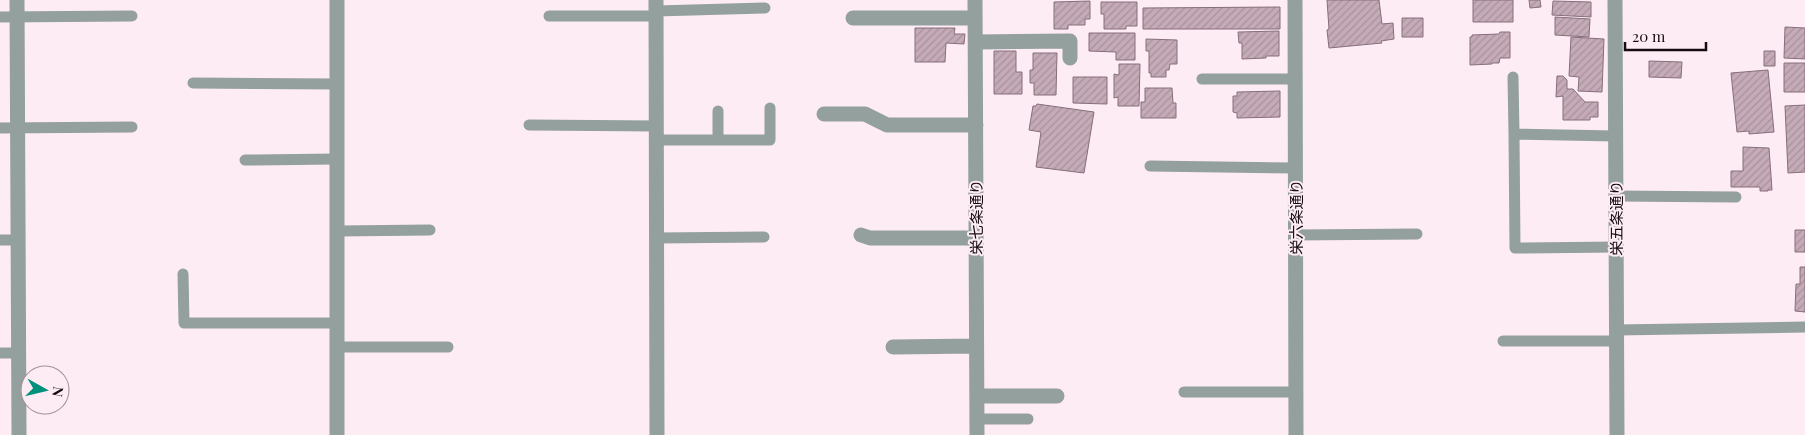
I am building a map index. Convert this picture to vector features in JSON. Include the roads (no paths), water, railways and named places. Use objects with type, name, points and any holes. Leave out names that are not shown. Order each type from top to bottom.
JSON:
[{"type":"street","points":[[17,0],[19,435]]},
{"type":"street","points":[[337,0],[337,435]]},
{"type":"street","name":"栄七条通り","points":[[975,0],[977,435]]},
{"type":"street","name":"栄六条通り","points":[[1295,0],[1296,435]]},
{"type":"street","name":"栄五条通り","points":[[1615,0],[1617,435]]},
{"type":"street","points":[[656,9],[657,435]]},
{"type":"street","points":[[853,18],[975,18]]},
{"type":"street","points":[[976,42],[1070,41],[1070,58]]},
{"type":"street","points":[[824,114],[865,114],[886,125],[976,125]]},
{"type":"street","points":[[860,234],[870,238],[976,238]]},
{"type":"street","points":[[893,347],[976,346]]},
{"type":"street","points":[[977,396],[1057,396]]},
{"type":"lane","points":[[549,16],[656,9],[765,8]]},
{"type":"lane","points":[[0,17],[132,16]]},
{"type":"lane","points":[[1513,77],[1515,248],[1616,247]]},
{"type":"lane","points":[[1202,79],[1295,79]]},
{"type":"lane","points":[[193,83],[337,84]]},
{"type":"lane","points":[[529,125],[657,133],[718,140],[770,140],[770,108]]},
{"type":"lane","points":[[718,111],[718,140]]},
{"type":"lane","points":[[0,128],[132,127]]},
{"type":"lane","points":[[1514,134],[1615,136]]},
{"type":"lane","points":[[245,160],[337,159]]},
{"type":"lane","points":[[1150,166],[1296,168]]},
{"type":"lane","points":[[1615,196],[1736,196]]},
{"type":"lane","points":[[338,231],[430,230]]},
{"type":"lane","points":[[1296,235],[1417,234]]},
{"type":"lane","points":[[657,238],[764,237]]},
{"type":"lane","points":[[0,240],[18,240]]},
{"type":"lane","points":[[184,274],[184,323],[337,323]]},
{"type":"lane","points":[[1503,341],[1805,327]]},
{"type":"lane","points":[[337,347],[448,347]]},
{"type":"lane","points":[[0,352],[18,353]]},
{"type":"lane","points":[[1184,392],[1296,392]]},
{"type":"lane","points":[[977,419],[1028,419]]}]
